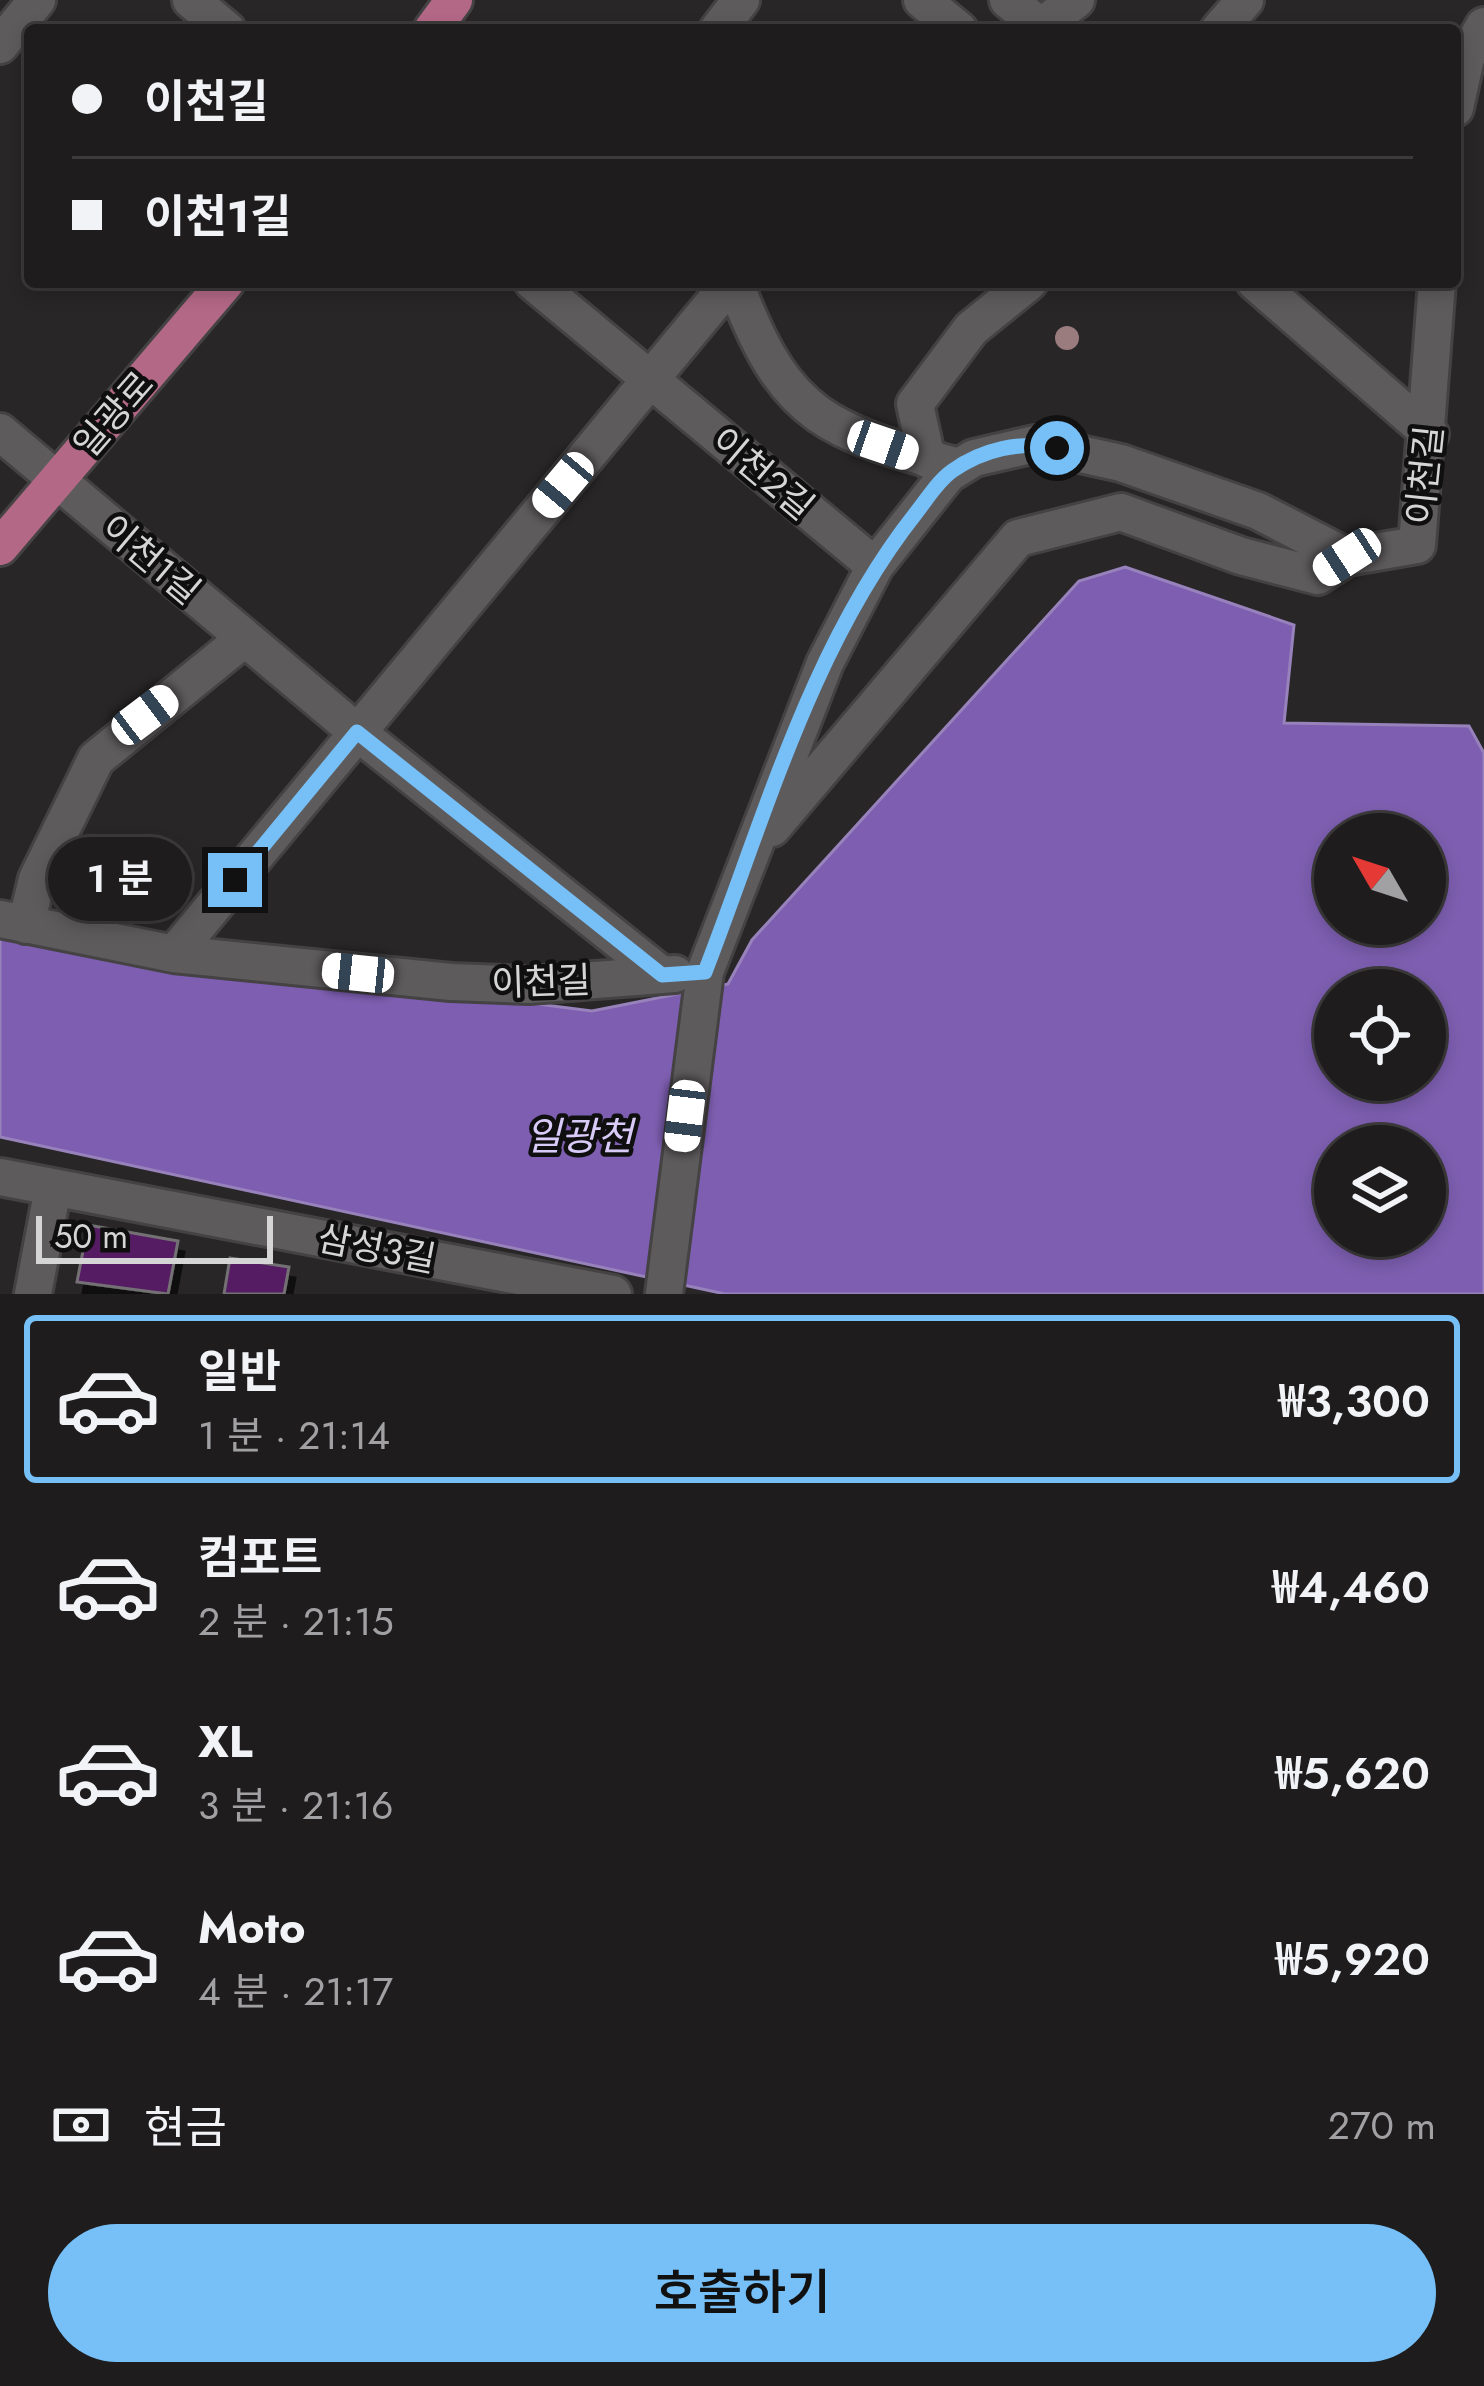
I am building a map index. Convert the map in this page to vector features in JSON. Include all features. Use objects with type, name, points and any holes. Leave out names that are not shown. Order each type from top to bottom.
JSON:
[{"type":"main road","name":"일광로","points":[[0,547],[221,288]]},
{"type":"street","points":[[0,45],[37,0]]},
{"type":"street","points":[[191,0],[220,24]]},
{"type":"street","points":[[723,24],[741,0]]},
{"type":"street","points":[[1008,0],[1038,24]]},
{"type":"street","points":[[1048,24],[1076,0]]},
{"type":"street","points":[[1224,24],[1244,0]]},
{"type":"street","points":[[1461,81],[1466,58],[1484,26]]},
{"type":"street","name":"이천2길","points":[[540,288],[874,566]]},
{"type":"street","points":[[174,954],[726,288]]},
{"type":"street","points":[[739,288],[759,347],[799,402],[824,421],[943,463],[1017,445],[1057,448],[1121,464],[1258,511],[1347,557],[1318,576],[1241,556],[1121,512],[1018,538],[751,853]]},
{"type":"street","points":[[664,1290],[703,980],[825,662],[874,566],[947,474],[915,404],[971,329],[1022,288]]},
{"type":"street","points":[[1262,288],[1430,434]]},
{"type":"street","name":"이천길","points":[[1347,557],[1417,544],[1430,434],[1437,288]]},
{"type":"street","name":"이천1길","points":[[0,432],[357,732],[662,975]]},
{"type":"street","name":"이천길","points":[[245,638],[108,744],[62,820],[13,922],[174,954],[529,986],[662,975],[703,980]]},
{"type":"street","name":"삼성3길","points":[[0,1178],[441,1276],[613,1294]]},
{"type":"street","points":[[33,1294],[53,1188]]},
{"type":"water","name":"일광천","points":[[1125,567],[1294,625],[1284,723],[1469,726],[1484,753],[1484,1294],[725,1294],[0,1137],[0,936],[592,1011],[728,984],[752,940],[1079,581]]},
{"type":"building","points":[[88,1225],[178,1241],[168,1294],[77,1282]]},
{"type":"building","points":[[230,1258],[289,1267],[284,1294],[224,1294]]},
{"type":"route","points":[[235,880],[357,732],[662,975],[705,972],[825,662],[874,566],[947,474],[974,458],[1017,445],[1057,448]]}]
